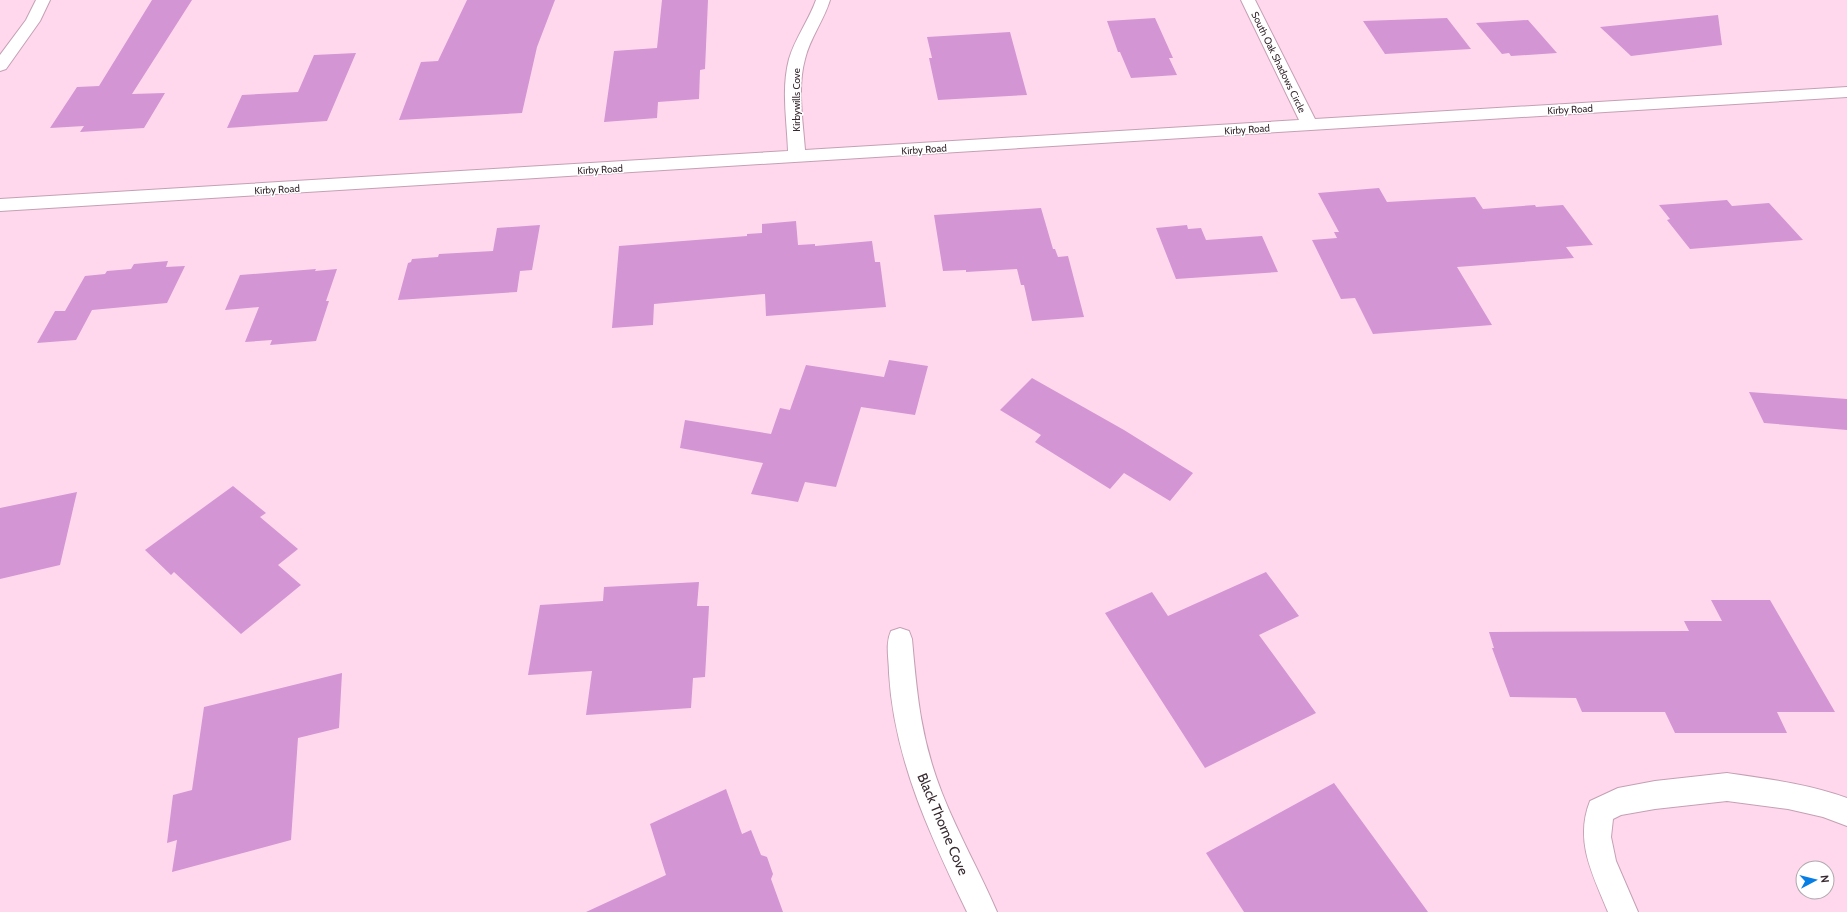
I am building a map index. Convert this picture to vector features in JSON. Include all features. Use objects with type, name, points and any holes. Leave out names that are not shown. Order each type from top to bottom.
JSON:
[{"type":"street","points":[[0,66],[33,21],[43,0]]},
{"type":"street","name":"Kirbywills Cove","points":[[797,157],[794,84],[797,60],[803,42],[823,0]]},
{"type":"street","name":"South Oak Shadows Circle","points":[[1248,0],[1310,125]]},
{"type":"street","name":"Kirby Road","points":[[0,206],[1847,92]]},
{"type":"street","name":"Black Thorne Cove","points":[[900,639],[906,716],[925,788],[937,818],[982,912]]},
{"type":"street","points":[[1623,912],[1602,861],[1597,837],[1600,811],[1618,802],[1655,795],[1727,787],[1816,801],[1847,812]]},
{"type":"building","points":[[152,0],[192,0],[132,94],[165,93],[144,128],[80,132],[84,126],[50,128],[77,87],[99,86]]},
{"type":"building","points":[[467,0],[555,0],[537,47],[522,113],[399,120],[421,62],[438,61]]},
{"type":"building","points":[[662,0],[708,0],[705,69],[700,70],[699,99],[658,102],[657,118],[604,122],[614,51],[657,48]]},
{"type":"building","points":[[1718,15],[1722,45],[1631,56],[1600,27]]},
{"type":"building","points":[[1155,18],[1173,58],[1169,58],[1177,75],[1131,78],[1120,52],[1118,52],[1107,21]]},
{"type":"building","points":[[1447,18],[1471,49],[1385,54],[1363,21]]},
{"type":"building","points":[[1528,20],[1557,53],[1511,56],[1509,53],[1502,54],[1476,23]]},
{"type":"building","points":[[1010,32],[1027,95],[938,100],[929,58],[932,58],[927,37]]},
{"type":"building","points":[[356,53],[327,121],[227,128],[242,95],[298,92],[314,55]]},
{"type":"building","points":[[1379,188],[1387,202],[1475,197],[1483,209],[1535,205],[1536,207],[1563,205],[1593,245],[1566,247],[1574,258],[1457,267],[1492,325],[1373,334],[1355,298],[1341,299],[1312,240],[1337,238],[1334,232],[1339,232],[1318,193]]},
{"type":"building","points":[[1727,200],[1732,206],[1769,203],[1803,240],[1690,249],[1667,220],[1670,219],[1659,205]]},
{"type":"building","points":[[1041,208],[1053,249],[1055,249],[1058,257],[1068,256],[1084,317],[1032,321],[1024,285],[1021,285],[1017,269],[966,272],[966,270],[943,271],[934,215]]},
{"type":"building","points":[[796,221],[798,245],[815,244],[815,246],[872,241],[875,262],[880,262],[886,307],[766,316],[765,294],[654,304],[653,325],[612,328],[619,246],[747,236],[747,234],[762,233],[762,224]]},
{"type":"building","points":[[540,225],[532,270],[520,271],[517,292],[398,300],[408,263],[411,262],[412,259],[438,257],[439,254],[493,251],[497,228]]},
{"type":"building","points":[[1187,225],[1188,229],[1201,228],[1206,240],[1262,236],[1278,272],[1176,279],[1156,228]]},
{"type":"building","points":[[168,261],[166,267],[185,266],[167,303],[92,310],[76,340],[37,343],[55,311],[65,311],[85,276],[105,274],[107,271],[131,269],[134,264]]},
{"type":"building","points":[[316,269],[315,271],[337,269],[326,301],[329,301],[316,341],[270,345],[272,340],[245,342],[259,307],[225,310],[240,275]]},
{"type":"building","points":[[889,360],[928,366],[915,415],[861,407],[836,487],[805,482],[798,502],[751,494],[763,463],[680,448],[685,420],[771,434],[780,408],[790,410],[806,365],[884,377]]},
{"type":"building","points":[[1032,378],[1124,430],[1193,473],[1170,501],[1124,473],[1110,489],[1035,442],[1041,435],[1000,410]]},
{"type":"building","points":[[1749,392],[1847,399],[1847,430],[1764,423]]},
{"type":"building","points":[[233,486],[266,513],[260,517],[298,549],[278,565],[301,585],[241,634],[174,572],[171,575],[145,550]]},
{"type":"building","points":[[77,492],[60,565],[0,579],[0,508]]},
{"type":"building","points":[[1266,572],[1299,616],[1259,635],[1316,713],[1205,768],[1105,613],[1152,592],[1168,616]]},
{"type":"building","points":[[699,582],[697,606],[709,606],[705,677],[693,678],[691,708],[586,715],[592,671],[528,675],[540,605],[603,601],[604,587]]},
{"type":"building","points":[[1711,600],[1770,600],[1835,712],[1777,712],[1787,733],[1675,733],[1665,712],[1582,712],[1576,698],[1510,697],[1492,648],[1494,648],[1489,632],[1689,631],[1684,621],[1722,621]]},
{"type":"building","points":[[342,673],[339,728],[298,738],[291,840],[172,872],[177,840],[167,843],[173,795],[192,790],[204,707]]},
{"type":"building","points":[[1334,783],[1428,912],[1244,912],[1206,853]]},
{"type":"building","points":[[726,789],[742,834],[751,830],[761,855],[767,857],[773,874],[771,879],[783,912],[586,912],[666,875],[650,824]]}]
